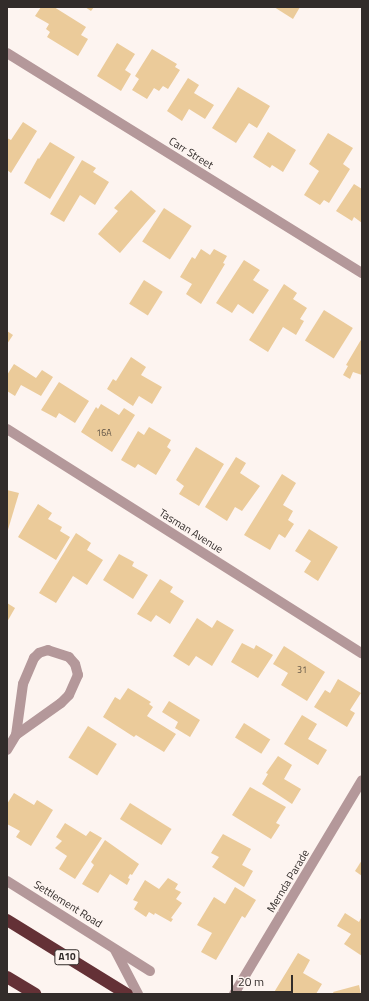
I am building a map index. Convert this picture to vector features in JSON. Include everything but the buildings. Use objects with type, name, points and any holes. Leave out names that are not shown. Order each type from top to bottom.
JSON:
[{"type":"highway","name":"A10","points":[[7,920],[127,994]]},
{"type":"highway","points":[[7,977],[35,994]]},
{"type":"street","name":"Carr Street","points":[[7,53],[362,273]]},
{"type":"street","name":"Tasman Avenue","points":[[7,430],[362,653]]},
{"type":"street","points":[[7,750],[16,735],[61,702],[69,694],[78,675],[75,664],[69,657],[48,650],[34,658],[23,684],[16,735]]},
{"type":"street","name":"Mernda Parade","points":[[234,994],[362,780]]},
{"type":"street","name":"Settlement Road","points":[[7,881],[150,971]]},
{"type":"street","points":[[114,948],[138,994]]}]
